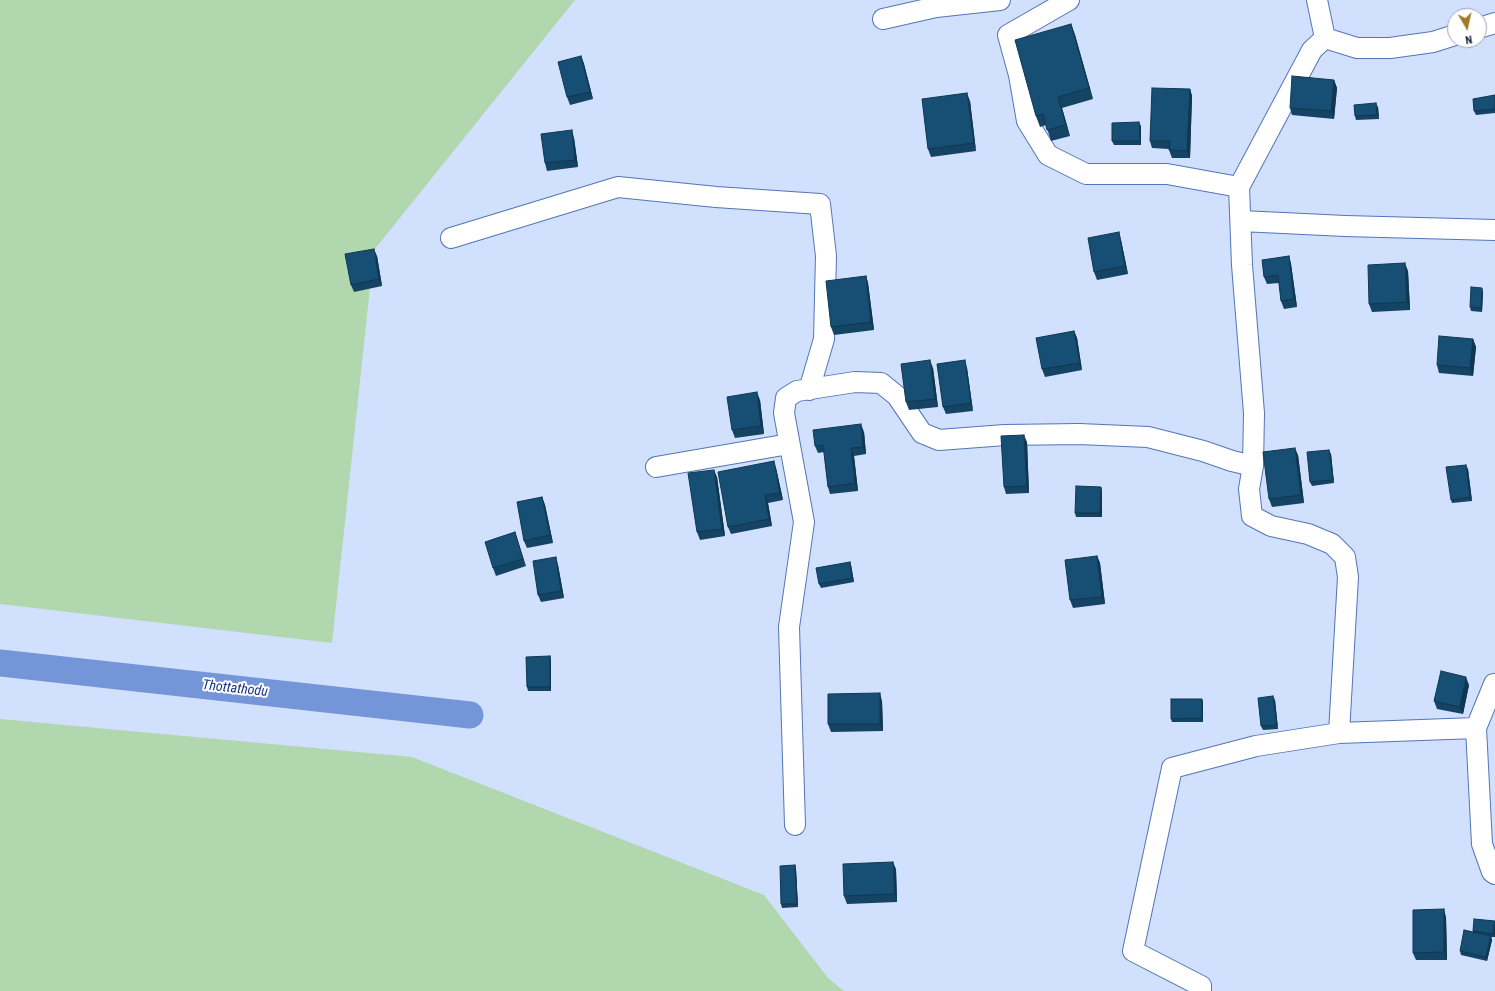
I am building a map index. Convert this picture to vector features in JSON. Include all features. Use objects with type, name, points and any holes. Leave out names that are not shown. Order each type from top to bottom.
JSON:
[{"type":"street","points":[[883,19],[936,7],[1000,0]]},
{"type":"street","points":[[1068,0],[1008,36],[1019,76],[1027,121],[1048,156],[1086,174],[1167,174],[1239,187]]},
{"type":"street","points":[[1317,0],[1325,38]]},
{"type":"street","points":[[1325,38],[1312,50],[1239,187],[1242,265],[1254,413],[1253,466],[1249,489],[1252,516],[1271,526],[1308,534],[1332,544],[1345,557],[1348,577],[1339,733]]},
{"type":"street","points":[[1325,38],[1357,48],[1390,48],[1433,42],[1447,38]]},
{"type":"street","points":[[451,238],[618,187],[716,197],[820,204],[826,256],[824,339],[809,390]]},
{"type":"street","points":[[1241,221],[1345,226],[1495,230]]},
{"type":"street","points":[[795,826],[789,627],[804,522],[784,413],[786,398],[797,391],[855,382],[881,383],[897,396],[922,433],[939,440],[1005,435],[1079,434],[1148,437],[1203,450],[1232,461],[1253,466]]},
{"type":"street","points":[[656,467],[789,444]]},
{"type":"street","points":[[1495,684],[1476,728],[1482,844],[1492,872],[1495,874]]},
{"type":"street","points":[[1201,991],[1201,986],[1133,951],[1172,768],[1256,746],[1339,733],[1476,728]]},
{"type":"green space","points":[[0,0],[575,0],[374,250],[332,643],[0,604]]},
{"type":"green space","points":[[0,719],[412,757],[764,895],[828,978],[844,991],[0,991]]},
{"type":"building","points":[[1071,24],[1089,88],[1058,97],[1066,125],[1047,130],[1043,114],[1036,116],[1015,40]]},
{"type":"building","points":[[581,56],[590,92],[567,97],[558,62]]},
{"type":"building","points":[[1292,76],[1334,80],[1331,111],[1290,108]]},
{"type":"building","points":[[1152,88],[1190,89],[1187,151],[1169,150],[1170,141],[1150,141]]},
{"type":"building","points":[[967,93],[974,143],[928,149],[922,99]]},
{"type":"building","points":[[1495,95],[1495,109],[1474,111],[1473,99]]},
{"type":"building","points":[[1376,103],[1377,115],[1355,116],[1354,105]]},
{"type":"building","points":[[1139,122],[1140,141],[1112,141],[1112,123]]},
{"type":"building","points":[[572,130],[575,160],[545,163],[541,134]]},
{"type":"building","points":[[1119,232],[1125,266],[1094,272],[1088,238]]},
{"type":"building","points":[[374,249],[379,279],[351,285],[345,254]]},
{"type":"building","points":[[1289,256],[1294,299],[1281,301],[1278,275],[1264,277],[1262,260]]},
{"type":"building","points":[[1405,263],[1407,302],[1369,304],[1368,265]]},
{"type":"building","points":[[866,276],[871,322],[831,327],[826,281]]},
{"type":"building","points":[[1471,287],[1482,288],[1481,308],[1470,307]]},
{"type":"building","points":[[1074,331],[1080,363],[1042,369],[1036,338]]},
{"type":"building","points":[[1439,336],[1473,339],[1470,368],[1437,365]]},
{"type":"building","points":[[930,360],[935,399],[906,402],[901,364]]},
{"type":"building","points":[[965,360],[971,403],[943,407],[937,364]]},
{"type":"building","points":[[757,392],[761,426],[732,430],[727,397]]},
{"type":"building","points":[[861,424],[863,447],[851,448],[855,483],[828,487],[823,445],[815,446],[813,430]]},
{"type":"building","points":[[1024,435],[1027,486],[1004,487],[1001,436]]},
{"type":"building","points":[[1295,448],[1301,495],[1269,499],[1263,452]]},
{"type":"building","points":[[1329,450],[1333,480],[1310,482],[1307,452]]},
{"type":"building","points":[[774,461],[780,493],[765,495],[769,519],[728,527],[718,472]]},
{"type":"building","points":[[1466,465],[1470,497],[1451,500],[1446,467]]},
{"type":"building","points":[[714,470],[722,529],[697,532],[688,473]]},
{"type":"building","points":[[1076,486],[1101,487],[1100,513],[1075,513]]},
{"type":"building","points":[[542,497],[550,535],[524,541],[517,502]]},
{"type":"building","points":[[515,532],[523,559],[493,568],[485,542]]},
{"type":"building","points":[[1097,556],[1102,597],[1070,600],[1065,560]]},
{"type":"building","points":[[556,557],[561,591],[538,595],[533,561]]},
{"type":"building","points":[[850,562],[852,578],[819,584],[816,568]]},
{"type":"building","points":[[550,656],[550,687],[527,687],[526,657]]},
{"type":"building","points":[[1441,671],[1466,677],[1460,707],[1434,701]]},
{"type":"building","points":[[880,693],[880,724],[828,724],[828,694]]},
{"type":"building","points":[[1273,696],[1277,725],[1261,726],[1258,698]]},
{"type":"building","points":[[1171,699],[1202,699],[1202,718],[1171,719]]},
{"type":"building","points":[[893,862],[895,894],[844,896],[843,864]]},
{"type":"building","points":[[795,865],[797,904],[781,904],[780,866]]},
{"type":"building","points":[[1444,909],[1444,952],[1413,953],[1413,910]]},
{"type":"building","points":[[1474,919],[1495,921],[1493,934],[1473,931]]},
{"type":"building","points":[[1464,930],[1491,936],[1486,957],[1460,951]]},
{"type":"waterway","name":"Thottathodu","points":[[0,663],[470,715]]}]
